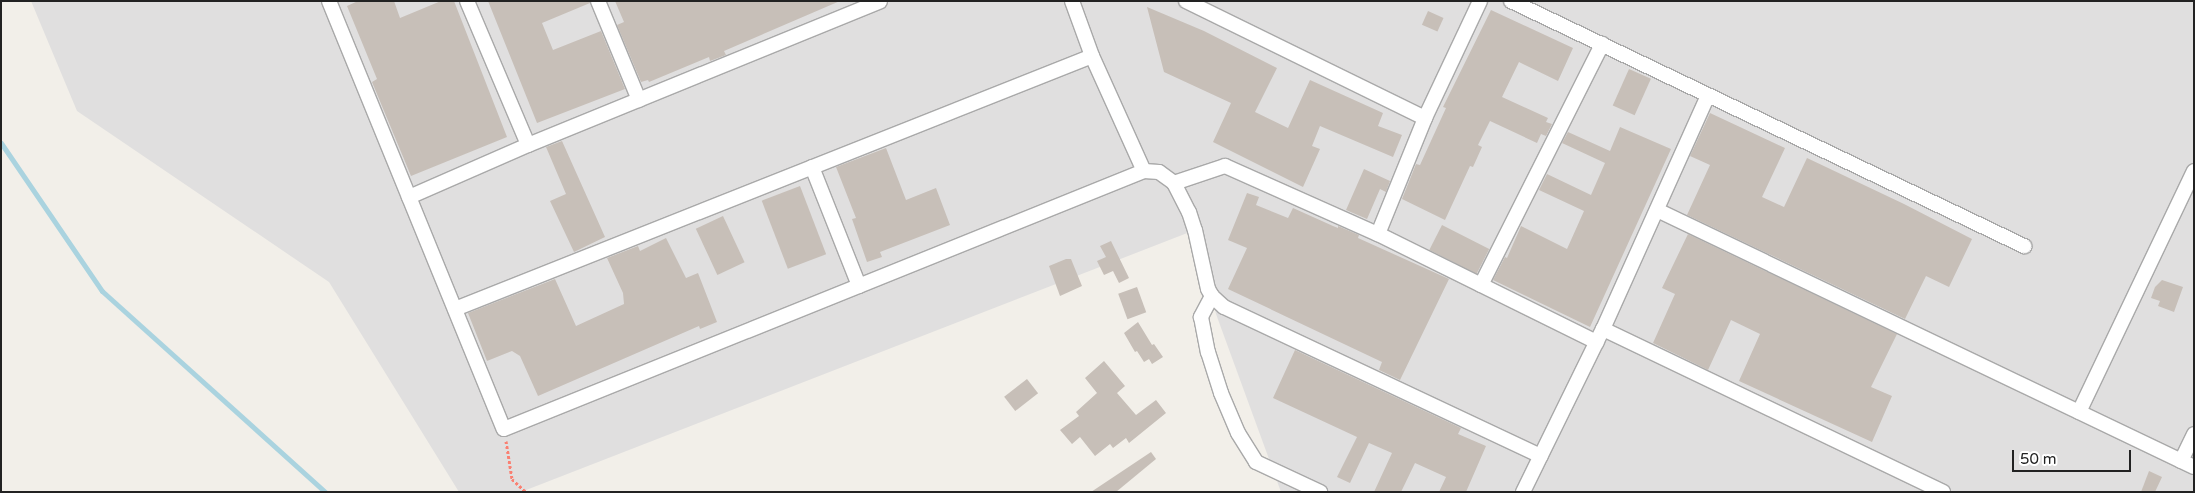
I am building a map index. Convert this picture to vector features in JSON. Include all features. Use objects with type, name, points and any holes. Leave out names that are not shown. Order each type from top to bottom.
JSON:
[{"type":"street","points":[[329,1],[504,429],[1144,171],[1159,172],[1174,183],[1189,212],[1212,296],[1224,307],[1541,456]]},
{"type":"street","points":[[467,1],[528,145]]},
{"type":"street","points":[[598,1],[639,100]]},
{"type":"street","points":[[408,197],[528,145],[880,1]]},
{"type":"street","points":[[1072,1],[1092,56],[1144,171]]},
{"type":"street","points":[[1186,1],[1426,118]]},
{"type":"street","points":[[1378,234],[1426,118],[1480,1]]},
{"type":"street","points":[[1511,1],[2024,246]]},
{"type":"street","points":[[1481,285],[1602,44]]},
{"type":"street","points":[[455,310],[1092,56]]},
{"type":"street","points":[[1523,492],[1597,342],[1708,95]]},
{"type":"street","points":[[1174,183],[1225,166],[1378,234],[1597,342]]},
{"type":"street","points":[[812,167],[858,286]]},
{"type":"street","points":[[2079,412],[2194,171]]},
{"type":"street","points":[[1657,210],[2194,467]]},
{"type":"street","points":[[1212,296],[1200,317],[1218,385],[1238,433],[1256,462],[1320,492]]},
{"type":"street","points":[[1603,328],[1943,492]]},
{"type":"street","points":[[2180,461],[2194,434]]},
{"type":"path","points":[[504,429],[512,479],[526,492]]},
{"type":"shaded area","points":[[31,1],[2194,1],[2194,492],[1281,492],[1216,314],[1195,230],[521,492],[459,492],[329,282],[77,111]]},
{"type":"building","points":[[358,1],[394,1],[400,18],[441,1],[454,1],[507,137],[411,176],[372,82],[377,79],[347,6]]},
{"type":"building","points":[[488,1],[589,1],[590,3],[542,23],[553,50],[601,31],[625,89],[537,123]]},
{"type":"building","points":[[615,1],[840,1],[724,51],[726,55],[710,61],[709,57],[649,82],[648,80],[641,82],[617,25],[624,22]]},
{"type":"building","points":[[1147,7],[1204,31],[1277,68],[1255,112],[1288,128],[1310,80],[1383,113],[1378,126],[1402,135],[1393,157],[1320,126],[1312,146],[1320,149],[1303,187],[1213,142],[1231,103],[1164,72]]},
{"type":"building","points":[[1491,10],[1573,48],[1558,81],[1519,62],[1502,97],[1548,118],[1546,122],[1552,124],[1546,136],[1541,134],[1537,143],[1490,121],[1478,145],[1482,147],[1473,167],[1470,166],[1445,220],[1402,199],[1416,164],[1420,165],[1446,108],[1443,107]]},
{"type":"building","points":[[1428,11],[1444,18],[1437,32],[1422,25]]},
{"type":"building","points":[[1629,69],[1651,79],[1635,115],[1613,106]]},
{"type":"building","points":[[1710,113],[1785,148],[1762,197],[1784,207],[1807,158],[1972,239],[1949,287],[1926,276],[1905,319],[1687,215],[1710,165],[1690,156]]},
{"type":"building","points":[[1620,127],[1671,149],[1590,327],[1493,280],[1505,257],[1507,258],[1521,226],[1567,249],[1584,211],[1539,190],[1547,174],[1591,195],[1605,163],[1562,143],[1568,132],[1610,151]]},
{"type":"building","points":[[562,141],[605,237],[574,252],[550,201],[566,194],[546,147]]},
{"type":"building","points":[[886,148],[906,200],[936,188],[950,225],[880,252],[882,257],[867,262],[852,219],[856,218],[836,167]]},
{"type":"building","points":[[1364,169],[1390,181],[1386,192],[1380,189],[1367,219],[1346,210]]},
{"type":"building","points":[[800,186],[826,254],[788,269],[762,201]]},
{"type":"building","points":[[1247,193],[1259,197],[1256,205],[1288,218],[1293,208],[1333,226],[1338,228],[1338,226],[1359,235],[1358,238],[1449,279],[1400,380],[1379,370],[1382,362],[1228,289],[1247,248],[1228,240]]},
{"type":"building","points":[[723,216],[745,262],[717,275],[696,229]]},
{"type":"building","points":[[1442,225],[1489,249],[1477,274],[1429,250]]},
{"type":"building","points":[[1688,234],[1897,334],[1871,387],[1892,396],[1872,442],[1739,381],[1760,334],[1731,320],[1708,370],[1653,343],[1675,294],[1662,288]]},
{"type":"building","points":[[666,238],[686,278],[698,273],[717,322],[700,329],[699,326],[538,396],[520,356],[512,351],[487,361],[468,313],[555,279],[576,326],[624,304],[623,293],[607,258],[638,246],[640,251]]},
{"type":"building","points":[[1111,241],[1129,278],[1119,283],[1113,271],[1104,275],[1097,261],[1106,257],[1100,246]]},
{"type":"building","points":[[1066,259],[1071,259],[1082,286],[1060,296],[1049,266]]},
{"type":"building","points":[[2162,280],[2183,287],[2174,312],[2158,306],[2160,301],[2151,298],[2155,287]]},
{"type":"building","points":[[1137,287],[1146,312],[1127,319],[1118,294]]},
{"type":"building","points":[[1138,322],[1152,345],[1154,344],[1163,357],[1152,364],[1149,359],[1144,362],[1137,351],[1135,352],[1124,333]]},
{"type":"building","points":[[1295,350],[1461,428],[1458,434],[1486,446],[1466,492],[1439,492],[1446,477],[1415,463],[1401,492],[1374,492],[1392,453],[1369,443],[1350,483],[1337,477],[1357,437],[1273,398]]},
{"type":"building","points":[[1104,361],[1125,386],[1117,393],[1136,415],[1156,400],[1166,413],[1129,443],[1126,438],[1113,448],[1110,444],[1095,456],[1080,437],[1072,444],[1060,430],[1079,416],[1076,412],[1097,393],[1085,378]]},
{"type":"building","points":[[1027,379],[1038,393],[1015,411],[1004,397]]},
{"type":"building","points":[[1151,452],[1156,459],[1116,492],[1091,492]]},
{"type":"building","points":[[2149,471],[2162,477],[2155,492],[2141,492]]},
{"type":"waterway","points":[[1,143],[102,291],[325,492]]}]
